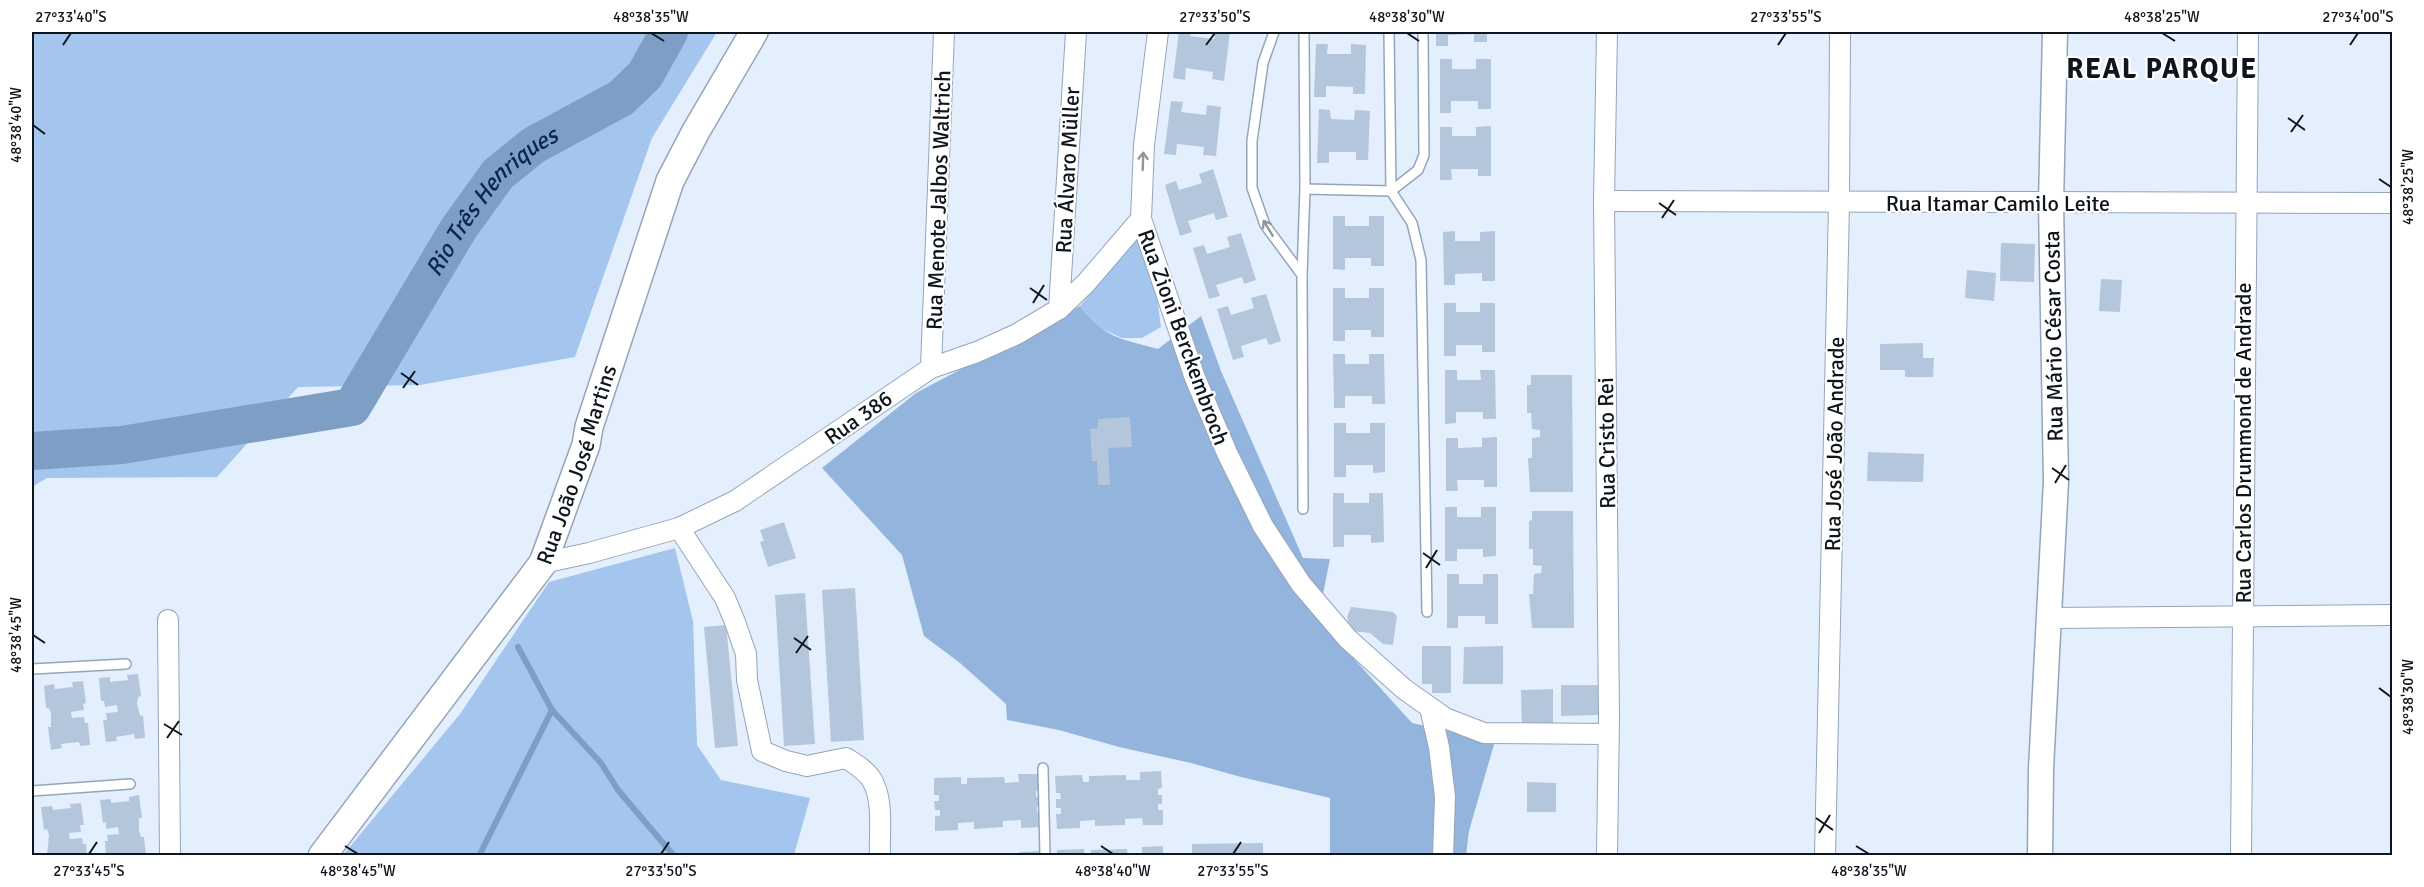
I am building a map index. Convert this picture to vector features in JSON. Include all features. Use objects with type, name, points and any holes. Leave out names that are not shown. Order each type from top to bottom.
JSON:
[{"type":"main road","name":"Rua João José Martins","points":[[322,855],[543,563],[586,445],[596,405],[670,181],[696,131],[754,32]]},
{"type":"street","name":"Rua Menote Jalbos Waltrich","points":[[931,368],[944,32]]},
{"type":"street","name":"Rua Álvaro Müller","points":[[1059,309],[1076,32]]},
{"type":"street","name":"Rua Zioni Berckembroch","points":[[1158,32],[1144,145],[1141,219],[1195,378],[1227,453],[1263,526],[1301,584],[1327,617],[1404,689],[1445,718],[1484,733],[1608,735]]},
{"type":"street","name":"Rua Cristo Rei","points":[[1606,32],[1604,201],[1608,735],[1606,855]]},
{"type":"street","name":"Rua José João Andrade","points":[[1825,855],[1839,203],[1840,32]]},
{"type":"street","name":"Rua Mário César Costa","points":[[2040,855],[2056,481],[2051,203],[2055,32]]},
{"type":"street","name":"Rua Carlos Drummond de Andrade","points":[[2241,855],[2241,616],[2248,32]]},
{"type":"street","name":"Rua Itamar Camilo Leite","points":[[1604,201],[2392,203]]},
{"type":"street","name":"Rua 386","points":[[543,563],[589,554],[679,528],[735,501],[931,368],[1017,334],[1059,309],[1086,283],[1141,219]]},
{"type":"street","points":[[679,528],[725,598],[735,622],[746,654],[747,680],[762,751],[786,761],[807,766],[846,758],[861,768],[872,779],[876,792],[880,855]]},
{"type":"street","points":[[2050,618],[2392,615]]},
{"type":"street","points":[[168,620],[170,855]]},
{"type":"street","points":[[1430,708],[1439,747],[1445,797],[1443,855]]},
{"type":"lane","points":[[1274,32],[1263,63],[1252,141],[1252,188],[1264,225],[1302,275]]},
{"type":"lane","points":[[1303,510],[1304,32]]},
{"type":"lane","points":[[1389,32],[1391,191],[1412,223],[1421,260],[1427,612]]},
{"type":"lane","points":[[1305,189],[1391,191],[1418,170],[1424,155],[1423,32]]},
{"type":"lane","points":[[32,669],[126,664]]},
{"type":"lane","points":[[1043,768],[1045,855]]},
{"type":"lane","points":[[32,791],[130,784]]},
{"type":"shaded area","points":[[32,32],[717,32],[652,138],[575,357],[420,385],[298,387],[217,477],[47,478],[32,487]]},
{"type":"shaded area","points":[[1135,238],[1140,238],[1156,290],[1161,327],[1142,338],[1122,338],[1095,326],[1080,306]]},
{"type":"shaded area","points":[[1080,306],[1097,325],[1114,336],[1158,349],[1201,316],[1221,371],[1303,558],[1330,559],[1318,619],[1412,723],[1495,741],[1469,831],[1466,855],[1330,855],[1330,798],[1119,747],[1059,730],[1007,720],[1006,704],[960,663],[924,636],[902,555],[822,468],[916,393]]},
{"type":"shaded area","points":[[675,548],[693,621],[697,745],[721,780],[810,798],[794,855],[343,855],[460,714],[549,582]]},
{"type":"building","points":[[1179,32],[1191,32],[1190,36],[1214,39],[1215,32],[1230,32],[1224,81],[1212,79],[1213,72],[1186,68],[1185,80],[1173,78]]},
{"type":"building","points":[[1436,32],[1487,32],[1487,42],[1474,42],[1474,34],[1448,35],[1448,46],[1436,46]]},
{"type":"building","points":[[1316,44],[1328,44],[1327,54],[1351,54],[1351,44],[1366,45],[1365,94],[1353,94],[1353,87],[1326,86],[1326,97],[1314,97]]},
{"type":"building","points":[[1440,59],[1452,59],[1452,69],[1476,69],[1476,59],[1491,59],[1491,109],[1478,109],[1478,101],[1451,101],[1451,113],[1440,113]]},
{"type":"building","points":[[1171,101],[1183,102],[1181,112],[1206,115],[1207,105],[1221,107],[1216,156],[1203,155],[1204,147],[1177,144],[1176,155],[1164,154]]},
{"type":"building","points":[[1319,109],[1330,110],[1331,119],[1354,120],[1355,110],[1370,111],[1368,160],[1356,160],[1356,152],[1329,152],[1329,163],[1317,163]]},
{"type":"building","points":[[1491,126],[1491,176],[1478,176],[1478,169],[1451,169],[1452,180],[1440,180],[1440,127],[1452,127],[1452,136],[1476,136],[1476,127]]},
{"type":"building","points":[[1213,169],[1228,217],[1216,220],[1214,213],[1188,221],[1192,232],[1180,236],[1165,185],[1176,181],[1179,190],[1202,183],[1199,174]]},
{"type":"building","points":[[1333,216],[1345,216],[1345,226],[1369,226],[1369,216],[1384,216],[1384,266],[1371,266],[1371,258],[1345,258],[1345,270],[1333,269]]},
{"type":"building","points":[[1455,231],[1455,241],[1480,241],[1480,232],[1495,231],[1495,281],[1482,281],[1482,273],[1455,274],[1455,285],[1444,285],[1443,232]]},
{"type":"building","points":[[1241,233],[1256,280],[1244,284],[1242,277],[1216,285],[1220,296],[1209,299],[1193,248],[1204,245],[1207,254],[1230,247],[1227,237]]},
{"type":"building","points":[[2001,243],[2035,244],[2034,282],[2000,281]]},
{"type":"building","points":[[1967,270],[1996,273],[1994,301],[1965,298]]},
{"type":"building","points":[[2101,279],[2122,280],[2120,312],[2099,311]]},
{"type":"building","points":[[1333,288],[1345,288],[1345,298],[1369,298],[1369,288],[1384,288],[1384,337],[1371,337],[1371,330],[1345,330],[1345,341],[1333,341]]},
{"type":"building","points":[[1266,294],[1281,341],[1269,345],[1266,338],[1241,346],[1244,357],[1233,360],[1217,309],[1228,306],[1231,315],[1254,308],[1251,298]]},
{"type":"building","points":[[1444,303],[1456,303],[1456,312],[1480,312],[1480,303],[1495,303],[1495,352],[1482,352],[1482,345],[1456,345],[1456,356],[1444,356]]},
{"type":"building","points":[[1923,343],[1923,358],[1934,358],[1933,377],[1905,377],[1905,370],[1880,370],[1880,344]]},
{"type":"building","points":[[1333,354],[1345,354],[1345,364],[1369,364],[1369,354],[1384,354],[1385,404],[1372,404],[1372,396],[1345,396],[1345,408],[1334,408]]},
{"type":"building","points":[[1445,370],[1457,370],[1457,380],[1481,380],[1480,370],[1495,370],[1496,419],[1483,419],[1483,412],[1456,412],[1456,423],[1445,424]]},
{"type":"building","points":[[1531,375],[1572,375],[1573,492],[1530,492],[1528,458],[1532,458],[1532,438],[1540,437],[1540,430],[1532,429],[1531,413],[1527,413],[1527,385],[1531,385]]},
{"type":"building","points":[[1130,417],[1132,447],[1108,448],[1110,485],[1098,485],[1097,461],[1092,461],[1090,429],[1098,428],[1098,419]]},
{"type":"building","points":[[1334,423],[1346,423],[1346,433],[1370,433],[1370,423],[1385,423],[1385,472],[1373,473],[1373,465],[1346,465],[1346,477],[1334,477]]},
{"type":"building","points":[[1497,437],[1497,487],[1484,487],[1484,480],[1457,480],[1458,491],[1446,491],[1446,438],[1458,438],[1458,448],[1482,447],[1482,438]]},
{"type":"building","points":[[1868,452],[1924,454],[1923,482],[1867,481]]},
{"type":"building","points":[[1333,493],[1344,493],[1344,503],[1369,503],[1369,493],[1383,493],[1384,542],[1371,543],[1371,535],[1344,535],[1344,547],[1333,547]]},
{"type":"building","points":[[1445,507],[1457,507],[1457,517],[1481,517],[1481,507],[1496,507],[1496,556],[1483,557],[1483,549],[1457,549],[1457,561],[1445,561]]},
{"type":"building","points":[[1532,511],[1573,511],[1574,628],[1532,628],[1529,594],[1533,594],[1534,574],[1541,573],[1542,566],[1533,565],[1533,549],[1529,549],[1529,521],[1532,520]]},
{"type":"building","points":[[784,522],[796,558],[768,567],[760,542],[764,541],[760,530]]},
{"type":"building","points":[[1447,574],[1459,574],[1459,584],[1483,584],[1483,574],[1498,574],[1498,624],[1485,624],[1485,616],[1458,616],[1458,628],[1447,628]]},
{"type":"building","points":[[855,588],[864,740],[831,742],[822,590]]},
{"type":"building","points":[[805,593],[815,744],[784,746],[775,595]]},
{"type":"building","points":[[1351,607],[1393,612],[1397,616],[1393,645],[1383,644],[1370,633],[1351,631],[1347,617]]},
{"type":"building","points":[[726,625],[738,746],[715,748],[704,627]]},
{"type":"building","points":[[1422,646],[1451,646],[1451,693],[1432,693],[1432,684],[1422,684]]},
{"type":"building","points":[[1503,646],[1503,684],[1463,684],[1464,647]]},
{"type":"building","points":[[138,674],[141,696],[138,697],[137,703],[140,716],[143,715],[145,738],[135,739],[134,734],[116,737],[117,741],[106,742],[103,720],[107,720],[106,713],[118,712],[117,705],[105,707],[104,701],[101,701],[99,678],[110,677],[110,682],[128,680],[127,675]]},
{"type":"building","points":[[83,681],[86,703],[83,704],[84,710],[71,712],[72,718],[84,717],[85,723],[88,723],[90,745],[80,746],[79,742],[61,744],[62,748],[51,750],[48,727],[51,727],[51,714],[49,708],[46,708],[44,686],[54,684],[55,689],[73,687],[72,682]]},
{"type":"building","points":[[1561,685],[1599,685],[1599,715],[1561,716]]},
{"type":"building","points":[[1553,689],[1553,727],[1522,728],[1521,690]]},
{"type":"building","points":[[1161,771],[1162,788],[1158,789],[1158,795],[1162,795],[1162,804],[1158,804],[1158,810],[1163,810],[1163,825],[1143,825],[1142,818],[1125,819],[1125,825],[1095,826],[1095,820],[1080,821],[1080,828],[1057,829],[1056,814],[1061,814],[1061,808],[1056,808],[1056,799],[1061,799],[1060,793],[1056,793],[1055,776],[1082,775],[1083,782],[1089,782],[1089,776],[1126,775],[1126,780],[1140,780],[1140,772]]},
{"type":"building","points":[[1018,774],[1040,774],[1040,791],[1036,791],[1036,797],[1041,797],[1041,806],[1037,806],[1037,812],[1041,812],[1042,827],[1021,828],[1021,820],[1003,821],[1003,827],[974,829],[974,822],[958,823],[958,830],[935,831],[935,816],[940,816],[940,810],[935,810],[934,801],[939,801],[939,795],[934,795],[934,778],[961,777],[961,784],[967,784],[967,778],[1004,777],[1005,783],[1019,782]]},
{"type":"building","points":[[1527,782],[1556,783],[1556,812],[1527,812]]},
{"type":"building","points":[[139,795],[142,818],[139,818],[139,831],[141,837],[144,837],[146,856],[106,856],[107,835],[119,834],[118,827],[106,829],[100,800],[111,799],[111,803],[129,801],[129,797]]},
{"type":"building","points":[[81,803],[84,825],[80,825],[81,832],[69,833],[70,839],[82,838],[83,844],[86,844],[87,856],[47,856],[49,835],[47,829],[44,830],[41,807],[52,806],[53,810],[71,808],[70,804]]},
{"type":"building","points":[[1263,843],[1263,856],[1192,856],[1192,844]]},
{"type":"building","points":[[1163,846],[1163,856],[1142,856],[1142,847]]},
{"type":"building","points":[[1084,849],[1085,856],[1057,856],[1057,850]]},
{"type":"building","points":[[1127,849],[1128,856],[1091,856],[1091,850]]},
{"type":"building","points":[[1040,851],[1040,856],[1019,856],[1019,852]]},
{"type":"waterway","name":"Rio Três Henriques","points":[[32,451],[122,445],[352,407],[459,228],[498,174],[534,145],[621,98],[645,75],[669,32]]},
{"type":"waterway","points":[[518,647],[552,710],[601,763],[618,790],[674,856]]},
{"type":"waterway","points":[[479,856],[552,710]]},
{"type":"district","name":"REAL PARQUE","points":[[2162,68]]}]
